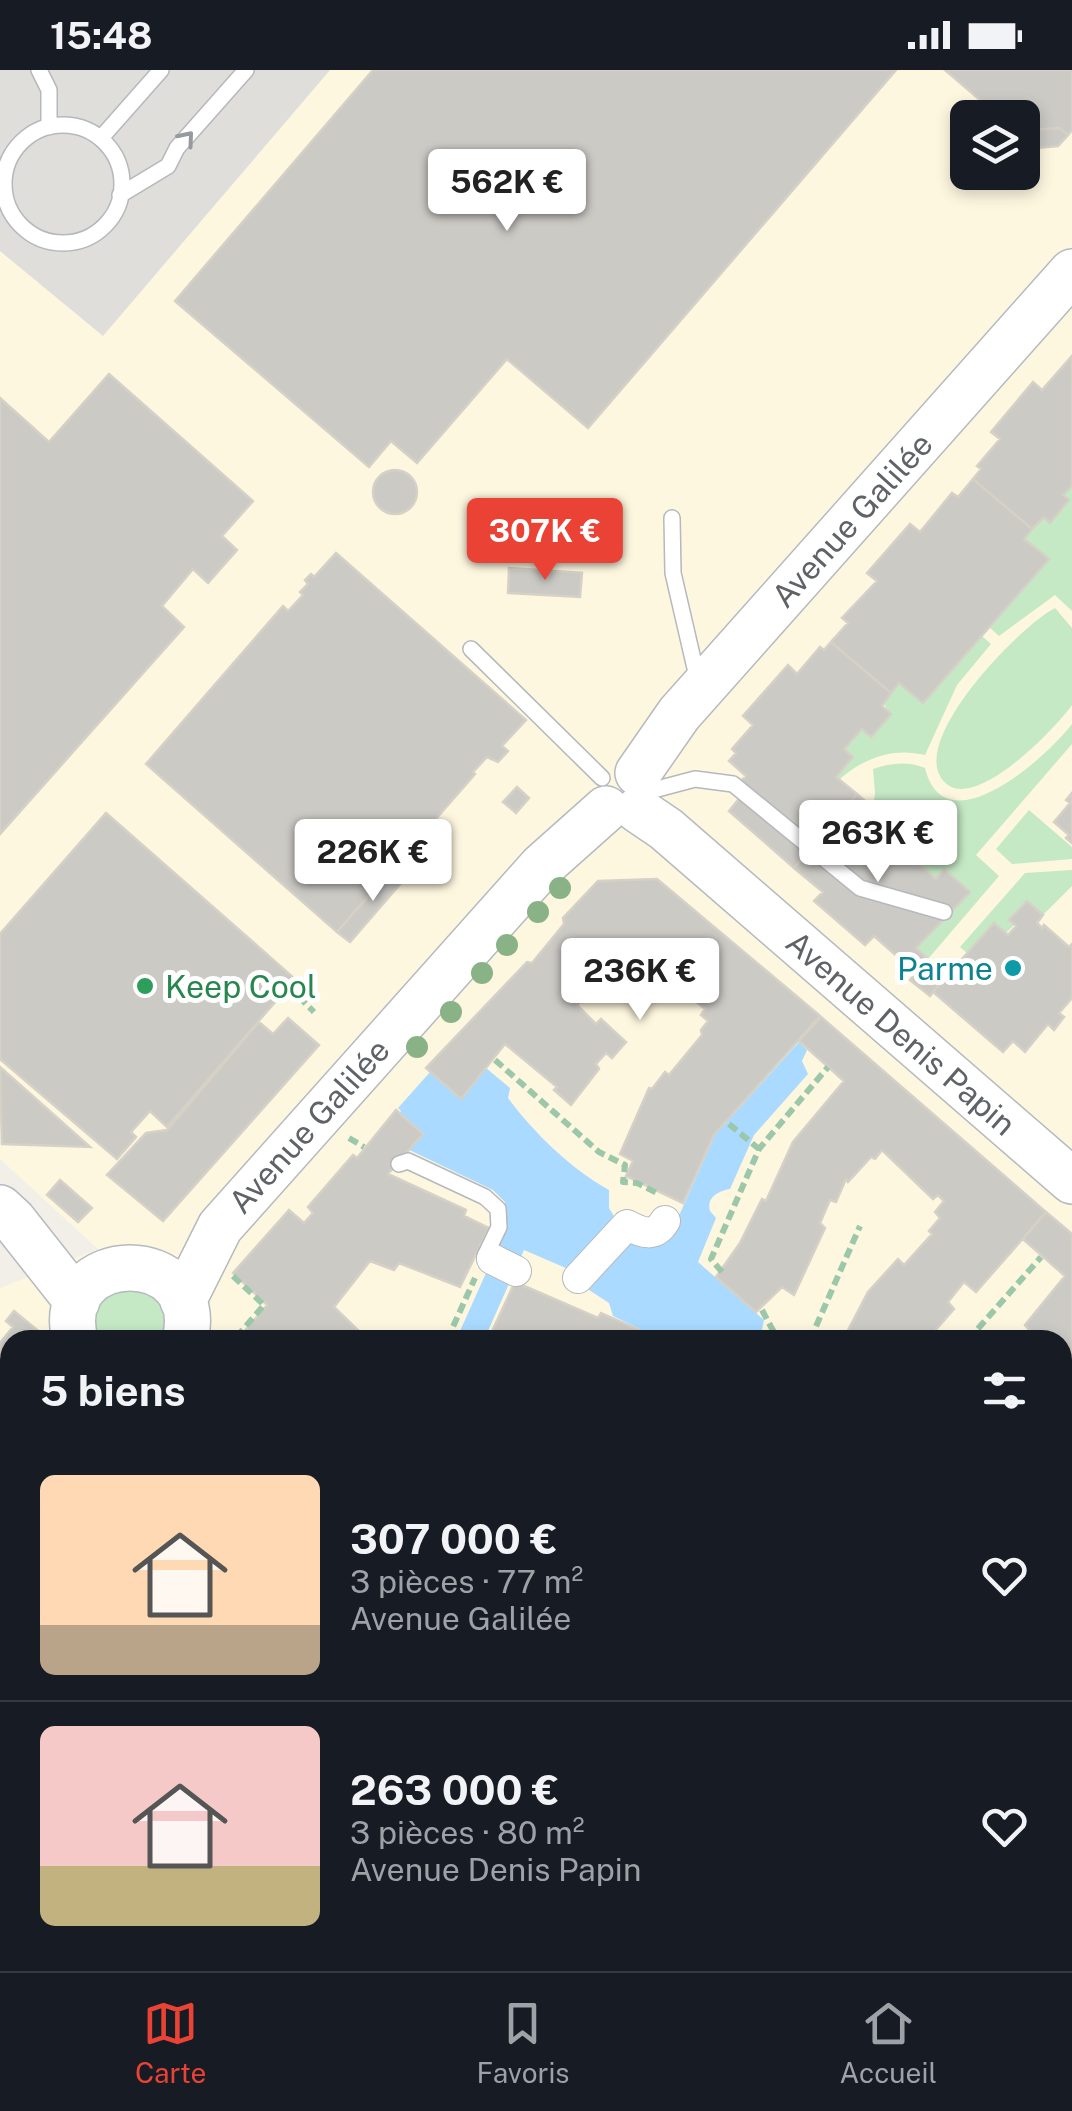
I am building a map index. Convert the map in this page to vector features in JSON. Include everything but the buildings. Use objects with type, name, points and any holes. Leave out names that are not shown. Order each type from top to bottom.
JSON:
[{"type":"main road","name":"Avenue Galilée","points":[[76,1321],[96,1278],[130,1270],[220,1226],[542,866],[626,792],[678,714],[1072,272]]},
{"type":"main road","name":"Avenue Denis Papin","points":[[626,792],[1072,1181]]},
{"type":"main road","points":[[7,1214],[175,1288],[197,1309]]},
{"type":"main road","points":[[7,1214],[76,1321]]},
{"type":"main road","name":"Avenue Galilée","points":[[197,1309],[220,1226]]},
{"type":"street","points":[[578,1278],[627,1225],[650,1233],[660,1230],[665,1221]]},
{"type":"lane","points":[[38,70],[49,90],[49,127]]},
{"type":"lane","points":[[101,138],[161,70]]},
{"type":"lane","points":[[120,195],[168,166],[177,148],[246,70]]},
{"type":"lane","points":[[60,124],[83,128],[101,138],[116,157],[122,177],[118,206],[97,232],[78,241],[59,243],[39,238],[20,224],[9,207],[2,180],[9,160],[23,140],[60,124]]},
{"type":"lane","points":[[672,518],[673,573],[700,690]]},
{"type":"lane","points":[[470,649],[626,792],[694,778],[732,784],[860,888],[944,912]]},
{"type":"lane","points":[[398,1164],[408,1161],[484,1196],[498,1209],[497,1262]]},
{"type":"path","points":[[284,992],[314,1012]]},
{"type":"path","points":[[494,1060],[600,1152],[626,1165],[623,1182],[637,1183],[664,1198],[669,1209],[665,1221]]},
{"type":"path","points":[[722,1272],[710,1259],[756,1146],[828,1067]]},
{"type":"path","points":[[729,1124],[756,1146]]},
{"type":"path","points":[[344,1135],[364,1147]]},
{"type":"path","points":[[814,1330],[860,1226]]},
{"type":"path","points":[[977,1330],[1041,1258]]},
{"type":"path","points":[[453,1330],[497,1262]]},
{"type":"path","points":[[197,1309],[232,1274],[264,1305],[243,1330]]},
{"type":"path","points":[[762,1310],[773,1330]]},
{"type":"shaded area","points":[[0,70],[330,70],[103,336],[0,251]]},
{"type":"shaded area","points":[[330,70],[1072,70],[1072,1330],[0,1330],[0,1288],[98,1249],[0,1159],[0,251],[103,335]]},
{"type":"green space","points":[[1072,486],[1072,611],[1055,595],[999,636],[989,627],[1049,559],[1024,539],[1044,517],[1051,522],[1069,501],[1063,495]]},
{"type":"green space","points":[[1055,608],[1072,628],[1072,705],[1010,767],[969,788],[952,787],[940,776],[937,757],[956,709],[996,658]]},
{"type":"green space","points":[[982,636],[991,644],[957,685],[925,755],[902,752],[880,756],[840,779],[836,777],[853,757],[844,749],[862,729],[871,736],[890,714],[883,702],[899,683],[923,703]]},
{"type":"green space","points":[[1072,724],[1072,744],[976,855],[999,876],[928,959],[916,948],[970,891],[945,869],[936,879],[871,823],[873,769],[899,764],[919,766],[925,768],[936,791],[953,800],[974,798],[1020,774]]},
{"type":"green space","points":[[1029,810],[1072,847],[1072,859],[1012,864],[996,849]]},
{"type":"green space","points":[[1072,870],[1072,886],[1043,915],[1027,902],[1004,935],[967,953],[960,947],[1025,873]]},
{"type":"green space","points":[[131,1284],[167,1306],[168,1330],[94,1330],[95,1304]]},
{"type":"water","points":[[799,1042],[807,1050],[802,1061],[808,1074],[754,1135],[730,1189],[712,1198],[710,1211],[716,1218],[698,1262],[764,1320],[762,1330],[640,1330],[613,1316],[609,1303],[586,1288],[589,1278],[524,1250],[488,1330],[460,1330],[507,1226],[505,1202],[493,1190],[380,1136],[401,1111],[398,1108],[456,1043],[510,1088],[508,1098],[554,1149],[609,1190],[609,1208],[617,1221],[677,1220],[715,1135]]},
{"type":"place","name":"Parme","points":[[1013,968]]},
{"type":"place","name":"Keep Cool","points":[[145,986]]}]
